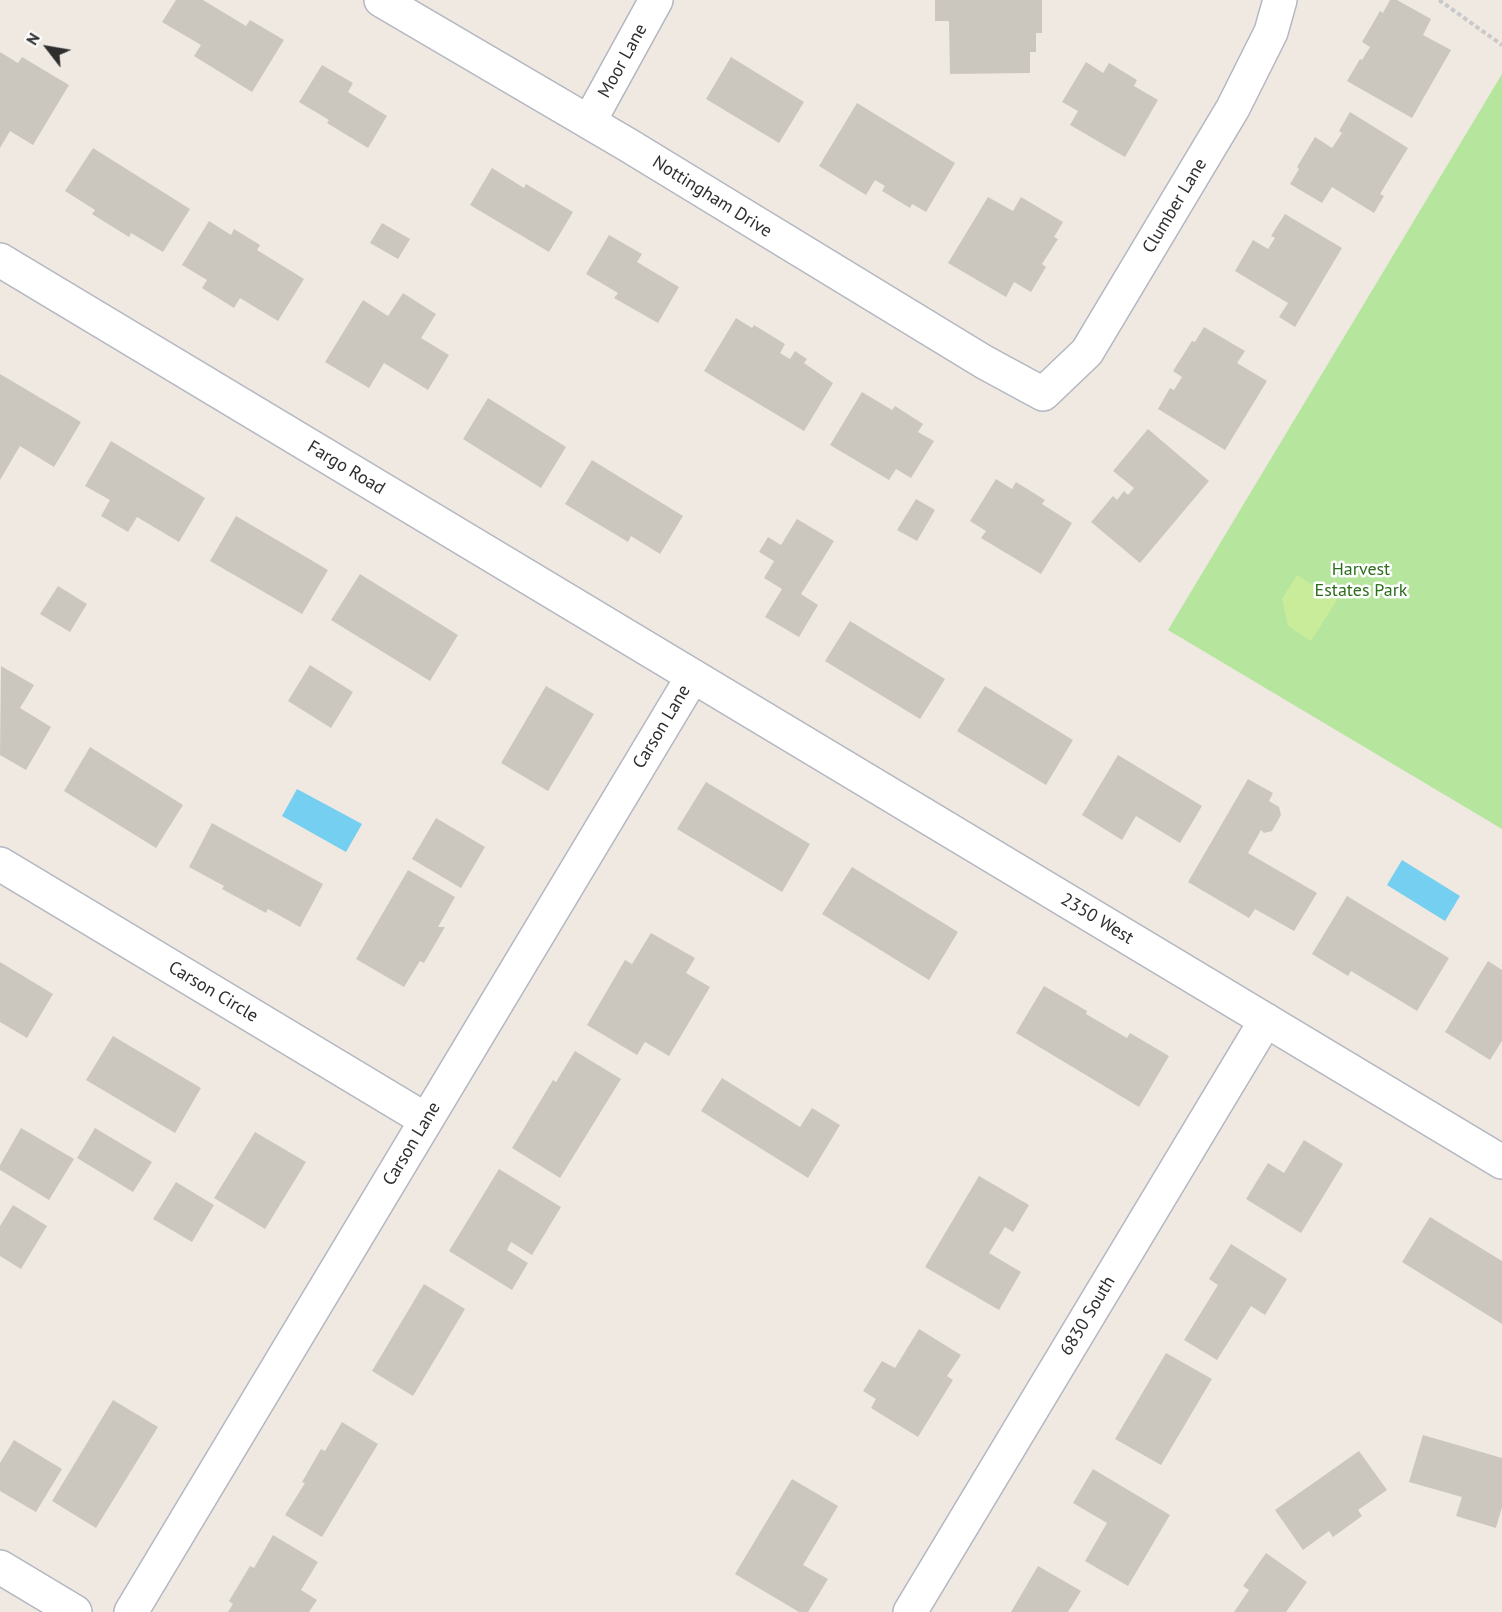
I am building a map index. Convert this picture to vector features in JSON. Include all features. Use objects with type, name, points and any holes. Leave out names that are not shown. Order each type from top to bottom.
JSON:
[{"type":"street","name":"Nottingham Drive","points":[[381,0],[590,123],[984,362],[1043,394]]},
{"type":"street","name":"Moor Lane","points":[[590,123],[656,0]]},
{"type":"street","name":"Clumber Lane","points":[[1043,394],[1087,352],[1233,108],[1271,32],[1280,0]]},
{"type":"street","name":"Fargo Road","points":[[0,260],[693,676]]},
{"type":"street","name":"2350 West","points":[[693,676],[1502,1162]]},
{"type":"street","name":"Carson Lane","points":[[131,1612],[693,676]]},
{"type":"street","name":"Carson Circle","points":[[0,864],[426,1120]]},
{"type":"street","name":"6830 South","points":[[910,1612],[1266,1020]]},
{"type":"street","points":[[0,1567],[75,1612]]},
{"type":"path","points":[[1439,0],[1502,45]]},
{"type":"green space","name":"Harvest Estates Park","points":[[1502,74],[1502,829],[1168,630]]},
{"type":"green space","points":[[1297,575],[1337,600],[1311,641],[1288,626],[1282,599]]},
{"type":"water","points":[[297,789],[362,824],[346,852],[282,816]]},
{"type":"water","points":[[1402,860],[1460,896],[1445,921],[1387,885]]},
{"type":"building","points":[[176,0],[203,0],[246,26],[250,20],[284,40],[252,92],[194,56],[201,45],[162,22]]},
{"type":"building","points":[[935,0],[1042,0],[1042,33],[1036,33],[1036,52],[1030,52],[1030,73],[950,74],[949,21],[935,21]]},
{"type":"building","points":[[1390,0],[1397,0],[1431,19],[1423,35],[1451,50],[1412,118],[1347,81],[1370,47],[1362,42],[1380,11],[1383,13]]},
{"type":"building","points":[[0,52],[18,63],[22,57],[69,85],[33,145],[10,131],[0,148]]},
{"type":"building","points":[[731,57],[804,102],[779,143],[706,99]]},
{"type":"building","points":[[1086,62],[1103,73],[1109,63],[1137,80],[1134,86],[1158,100],[1125,157],[1070,125],[1078,111],[1062,102]]},
{"type":"building","points":[[322,65],[353,83],[348,92],[387,116],[368,148],[327,123],[329,120],[299,102]]},
{"type":"building","points":[[857,103],[955,163],[926,212],[912,204],[910,208],[882,191],[885,186],[875,180],[866,195],[819,166]]},
{"type":"building","points":[[1350,112],[1408,148],[1380,194],[1384,196],[1374,213],[1332,187],[1322,203],[1290,184],[1299,169],[1297,167],[1315,137],[1332,148],[1342,133],[1339,131]]},
{"type":"building","points":[[93,148],[190,209],[163,252],[131,233],[129,237],[92,214],[95,210],[65,191]]},
{"type":"building","points":[[492,168],[524,188],[526,184],[573,212],[549,252],[470,205]]},
{"type":"building","points":[[988,197],[1013,211],[1021,197],[1063,222],[1054,237],[1058,239],[1042,264],[1046,267],[1031,292],[1014,282],[1006,297],[948,263]]},
{"type":"building","points":[[1285,214],[1342,248],[1295,327],[1279,317],[1288,303],[1235,271],[1253,240],[1268,249],[1275,238],[1271,236]]},
{"type":"building","points":[[209,221],[231,235],[234,229],[260,245],[257,250],[304,279],[278,321],[240,298],[234,308],[202,288],[207,280],[182,265]]},
{"type":"building","points":[[382,223],[410,239],[398,259],[370,243]]},
{"type":"building","points":[[609,235],[642,254],[637,262],[679,287],[658,323],[614,298],[618,293],[586,274]]},
{"type":"building","points":[[403,293],[436,314],[421,338],[449,355],[428,390],[384,363],[369,388],[325,362],[363,300],[388,316]]},
{"type":"building","points":[[736,318],[752,328],[754,325],[785,344],[780,353],[790,359],[795,351],[807,359],[804,363],[833,383],[804,431],[704,371]]},
{"type":"building","points":[[1204,327],[1245,351],[1237,363],[1267,381],[1225,450],[1158,409],[1170,388],[1174,390],[1182,377],[1173,371]]},
{"type":"building","points":[[0,374],[81,422],[54,467],[20,446],[0,480]]},
{"type":"building","points":[[862,392],[892,410],[895,406],[923,424],[918,432],[934,441],[911,478],[896,469],[889,480],[830,445]]},
{"type":"building","points":[[488,398],[566,447],[541,488],[463,439]]},
{"type":"building","points":[[1148,429],[1209,481],[1140,563],[1091,522],[1113,496],[1117,500],[1124,491],[1128,495],[1134,488],[1113,471]]},
{"type":"building","points":[[111,441],[205,498],[179,542],[137,517],[128,532],[101,516],[110,500],[85,486]]},
{"type":"building","points":[[592,460],[683,516],[660,554],[631,536],[628,542],[565,504]]},
{"type":"building","points":[[996,479],[1012,489],[1016,482],[1045,500],[1042,504],[1072,523],[1041,574],[981,538],[986,531],[970,521]]},
{"type":"building","points":[[916,499],[935,510],[917,541],[897,530]]},
{"type":"building","points":[[236,516],[328,570],[302,614],[210,561]]},
{"type":"building","points":[[797,519],[834,541],[801,594],[818,605],[799,637],[765,617],[782,589],[764,578],[774,561],[759,552],[768,537],[781,545]]},
{"type":"building","points":[[360,574],[458,635],[430,681],[331,620]]},
{"type":"building","points":[[58,586],[87,604],[70,632],[40,614]]},
{"type":"building","points":[[850,621],[945,679],[920,719],[825,661]]},
{"type":"building","points":[[310,665],[353,692],[331,728],[288,701]]},
{"type":"building","points":[[1,666],[34,685],[20,708],[51,727],[26,770],[0,755]]},
{"type":"building","points":[[546,686],[594,714],[548,791],[501,763]]},
{"type":"building","points":[[985,686],[1073,740],[1046,785],[957,731]]},
{"type":"building","points":[[90,747],[183,805],[156,848],[64,791]]},
{"type":"building","points":[[1118,755],[1202,806],[1180,843],[1136,816],[1122,840],[1082,815]]},
{"type":"building","points":[[1248,779],[1273,793],[1269,801],[1279,807],[1281,815],[1272,831],[1264,833],[1261,830],[1248,853],[1317,893],[1294,931],[1255,909],[1249,918],[1188,882]]},
{"type":"building","points":[[706,782],[810,844],[782,892],[677,829]]},
{"type":"building","points":[[436,818],[485,847],[461,888],[412,859]]},
{"type":"building","points":[[212,823],[323,884],[300,927],[268,909],[266,913],[222,889],[224,886],[189,867]]},
{"type":"building","points":[[852,867],[958,932],[929,980],[822,914]]},
{"type":"building","points":[[408,870],[455,897],[438,927],[445,927],[424,963],[420,961],[404,987],[356,959]]},
{"type":"building","points":[[1347,896],[1449,958],[1417,1011],[1351,971],[1348,976],[1312,954]]},
{"type":"building","points":[[651,933],[695,958],[686,973],[710,987],[669,1056],[645,1042],[637,1055],[587,1025],[625,960],[632,964]]},
{"type":"building","points":[[1488,961],[1502,970],[1502,1041],[1490,1060],[1445,1032]]},
{"type":"building","points":[[0,962],[53,994],[27,1038],[0,1022]]},
{"type":"building","points":[[1044,986],[1127,1038],[1130,1033],[1169,1056],[1139,1107],[1016,1033]]},
{"type":"building","points":[[113,1036],[201,1088],[175,1133],[86,1080]]},
{"type":"building","points":[[575,1051],[621,1079],[560,1178],[512,1148],[553,1080],[556,1082]]},
{"type":"building","points":[[722,1078],[800,1127],[812,1108],[840,1125],[808,1178],[701,1111]]},
{"type":"building","points":[[21,1128],[74,1159],[49,1200],[0,1170],[0,1165]]},
{"type":"building","points":[[95,1128],[152,1162],[133,1192],[77,1158]]},
{"type":"building","points":[[255,1132],[306,1162],[265,1229],[214,1198]]},
{"type":"building","points":[[1304,1140],[1343,1164],[1301,1233],[1246,1199],[1268,1163],[1284,1173]]},
{"type":"building","points":[[499,1169],[561,1207],[532,1255],[511,1242],[507,1250],[528,1263],[512,1290],[449,1251]]},
{"type":"building","points":[[979,1176],[1029,1205],[1013,1232],[1005,1227],[989,1253],[1021,1272],[999,1310],[925,1267]]},
{"type":"building","points":[[176,1182],[214,1205],[192,1242],[153,1219]]},
{"type":"building","points":[[13,1205],[47,1226],[21,1269],[0,1256],[0,1226]]},
{"type":"building","points":[[1430,1217],[1502,1261],[1502,1324],[1402,1262]]},
{"type":"building","points":[[1231,1244],[1287,1279],[1265,1315],[1251,1306],[1217,1360],[1184,1340],[1218,1285],[1209,1279]]},
{"type":"building","points":[[424,1284],[465,1309],[413,1396],[372,1371]]},
{"type":"building","points":[[919,1329],[961,1355],[947,1376],[953,1380],[918,1437],[871,1408],[876,1399],[863,1391],[882,1361],[895,1368]]},
{"type":"building","points":[[1166,1353],[1212,1379],[1161,1465],[1115,1439]]},
{"type":"building","points":[[113,1400],[158,1427],[96,1528],[52,1501]]},
{"type":"building","points":[[342,1422],[378,1444],[322,1537],[285,1515],[305,1483],[302,1482],[321,1449],[325,1451]]},
{"type":"building","points":[[1423,1435],[1502,1458],[1502,1507],[1496,1528],[1456,1516],[1462,1497],[1409,1482]]},
{"type":"building","points":[[14,1440],[62,1469],[36,1512],[0,1491],[0,1463]]},
{"type":"building","points":[[1359,1451],[1387,1490],[1358,1510],[1362,1516],[1333,1537],[1329,1531],[1303,1550],[1275,1510]]},
{"type":"building","points":[[1093,1469],[1170,1515],[1128,1586],[1085,1561],[1107,1523],[1073,1503]]},
{"type":"building","points":[[792,1479],[838,1506],[803,1565],[828,1579],[808,1612],[799,1612],[735,1574]]},
{"type":"building","points":[[273,1535],[318,1562],[301,1590],[317,1600],[309,1612],[228,1612],[233,1604],[229,1601],[250,1566],[254,1568]]},
{"type":"building","points":[[1266,1553],[1307,1582],[1286,1612],[1234,1612],[1249,1590],[1243,1586]]},
{"type":"building","points":[[1038,1566],[1081,1591],[1068,1612],[1011,1612]]}]
